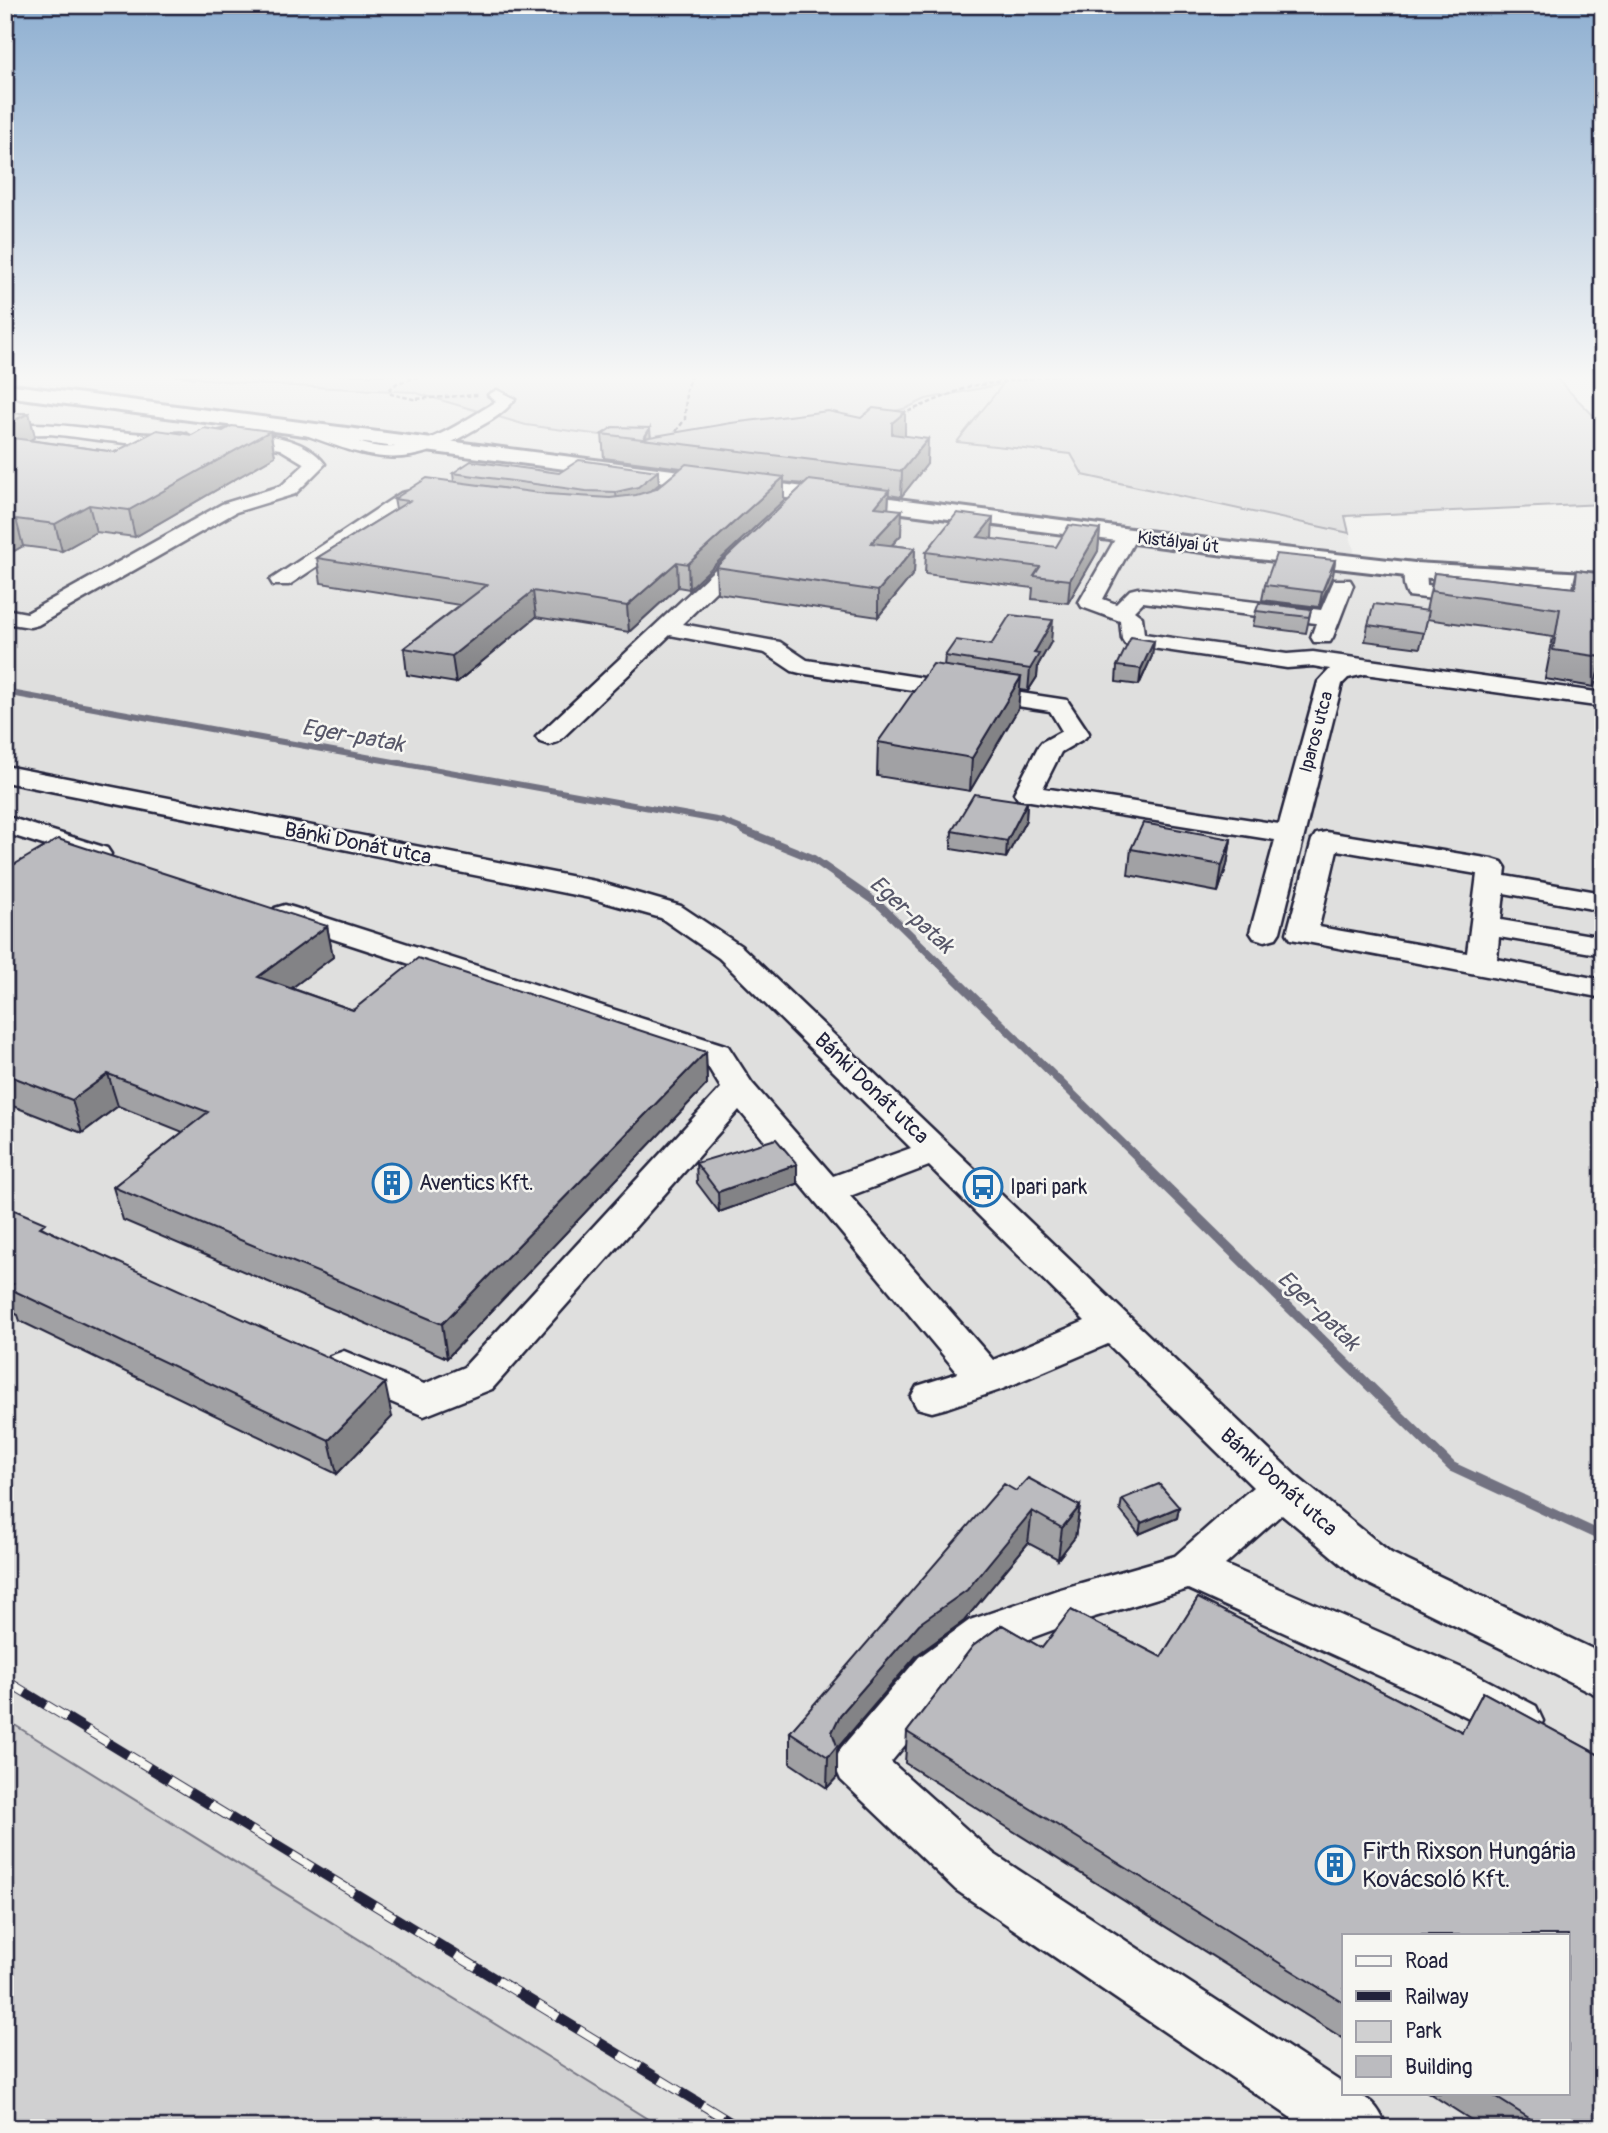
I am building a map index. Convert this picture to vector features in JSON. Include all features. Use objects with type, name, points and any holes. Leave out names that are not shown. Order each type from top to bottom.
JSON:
[{"type":"main road","name":"Kistályai út","points":[[655,475],[795,502],[1415,569],[1603,582]]},
{"type":"street","points":[[5,616],[30,620],[229,509],[288,491],[305,475]]},
{"type":"street","points":[[658,498],[682,478]]},
{"type":"street","points":[[281,580],[408,497],[436,492],[450,494]]},
{"type":"street","points":[[1127,536],[1090,603],[1131,617],[1133,639],[1287,661],[1313,659],[1365,667]]},
{"type":"street","points":[[549,737],[760,537]]},
{"type":"street","points":[[1415,569],[1416,591],[1488,598]]},
{"type":"street","points":[[1313,659],[1342,584]]},
{"type":"street","points":[[1119,613],[1138,595],[1329,618]]},
{"type":"street","points":[[664,627],[772,647],[800,666],[1058,705],[1076,733],[1051,747],[1027,793],[1289,834]]},
{"type":"street","name":"Iparos utca","points":[[1265,932],[1330,682],[1340,672],[1365,667],[1603,700]]},
{"type":"street","name":"Bánki Donát utca","points":[[5,774],[595,890],[671,912],[730,952],[1281,1488],[1375,1566],[1603,1677]]},
{"type":"street","points":[[5,824],[124,862]]},
{"type":"street","points":[[1480,965],[1492,868],[1326,840],[1302,933],[1603,989]]},
{"type":"street","points":[[1490,881],[1603,902]]},
{"type":"street","points":[[255,905],[716,1053],[739,1089],[986,1378]]},
{"type":"street","points":[[1485,926],[1603,946]]},
{"type":"street","points":[[310,1351],[424,1401],[478,1378],[739,1089]]},
{"type":"street","points":[[827,1191],[937,1151]]},
{"type":"street","points":[[932,1397],[986,1378],[1112,1326]]},
{"type":"street","points":[[1281,1488],[1190,1570],[1057,1609],[987,1634],[936,1672],[859,1764],[975,1872],[1358,2128]]},
{"type":"street","points":[[1190,1570],[1456,1688],[1554,1739]]},
{"type":"shaded area","points":[[5,475],[1083,475],[1349,533],[1356,557],[1603,574],[1603,2128],[662,2128],[5,1719]]},
{"type":"green space","points":[[1083,475],[1603,475],[1603,504],[1345,516],[1349,533]]},
{"type":"green space","points":[[5,1719],[662,2128],[5,2128]]},
{"type":"building","points":[[5,475],[192,475],[129,510],[89,505],[55,524],[16,519],[5,524]]},
{"type":"building","points":[[464,475],[654,475],[638,487],[616,492],[586,491]]},
{"type":"building","points":[[673,475],[784,477],[688,564],[677,562],[627,606],[533,591],[452,656],[404,648],[487,585],[317,558],[409,501],[394,499],[427,478],[547,494],[610,498],[656,489]]},
{"type":"building","points":[[809,480],[889,490],[875,507],[902,510],[871,543],[915,548],[878,591],[716,567]]},
{"type":"building","points":[[957,513],[993,518],[978,537],[1056,547],[1069,525],[1100,529],[1070,580],[1034,576],[1040,567],[926,552]]},
{"type":"building","points":[[1276,554],[1335,560],[1322,592],[1265,585]]},
{"type":"building","points":[[1577,570],[1603,574],[1602,657],[1553,650],[1560,609],[1431,591],[1434,573],[1575,588]]},
{"type":"building","points":[[1259,603],[1311,609],[1309,617],[1256,611]]},
{"type":"building","points":[[1374,604],[1429,611],[1424,633],[1368,625]]},
{"type":"building","points":[[1010,615],[1053,620],[1034,653],[1039,654],[1030,669],[945,656],[956,640],[991,645]]},
{"type":"building","points":[[1131,637],[1154,641],[1141,669],[1117,666]]},
{"type":"building","points":[[933,664],[1021,677],[972,758],[878,742]]},
{"type":"building","points":[[974,794],[1027,802],[1007,841],[952,831]]},
{"type":"building","points":[[1143,823],[1231,839],[1222,865],[1131,849]]},
{"type":"building","points":[[58,839],[327,926],[258,977],[353,1010],[418,958],[706,1052],[442,1324],[113,1187],[208,1112],[108,1074],[72,1100],[5,1074],[5,870]]},
{"type":"building","points":[[776,1139],[797,1164],[718,1192],[696,1163]]},
{"type":"building","points":[[5,1206],[45,1223],[40,1227],[385,1383],[329,1440],[8,1288],[13,1284],[5,1281]]},
{"type":"building","points":[[1028,1478],[1080,1506],[1062,1528],[1032,1511],[967,1590],[919,1624],[840,1715],[832,1732],[837,1746],[828,1757],[790,1732],[1004,1484],[1016,1491]]},
{"type":"building","points":[[1159,1484],[1179,1507],[1141,1523],[1122,1499]]},
{"type":"building","name":"Firth Rixson Hungária Kovácsoló Kft.","points":[[1198,1598],[1462,1732],[1483,1692],[1603,1757],[1603,2128],[1545,2128],[1491,2094],[1570,2094],[1570,1934],[1342,1934],[1342,2002],[907,1732],[973,1646],[1002,1625],[1042,1648],[1071,1610],[1161,1657]]},
{"type":"waterway","name":"Eger-patak","points":[[5,692],[722,821],[749,832]]},
{"type":"waterway","name":"Eger-patak","points":[[745,831],[812,858],[881,906],[1142,1162]]},
{"type":"waterway","name":"Eger-patak","points":[[1140,1161],[1452,1467],[1603,1537]]},
{"type":"railway","points":[[5,1680],[740,2128]]},
{"type":"place","name":"Aventics Kft.","points":[[392,1183]]},
{"type":"place","name":"Ipari park","points":[[983,1187]]},
{"type":"place","name":"Firth Rixson Hungária Kovácsoló Kft.","points":[[1335,1865]]}]
